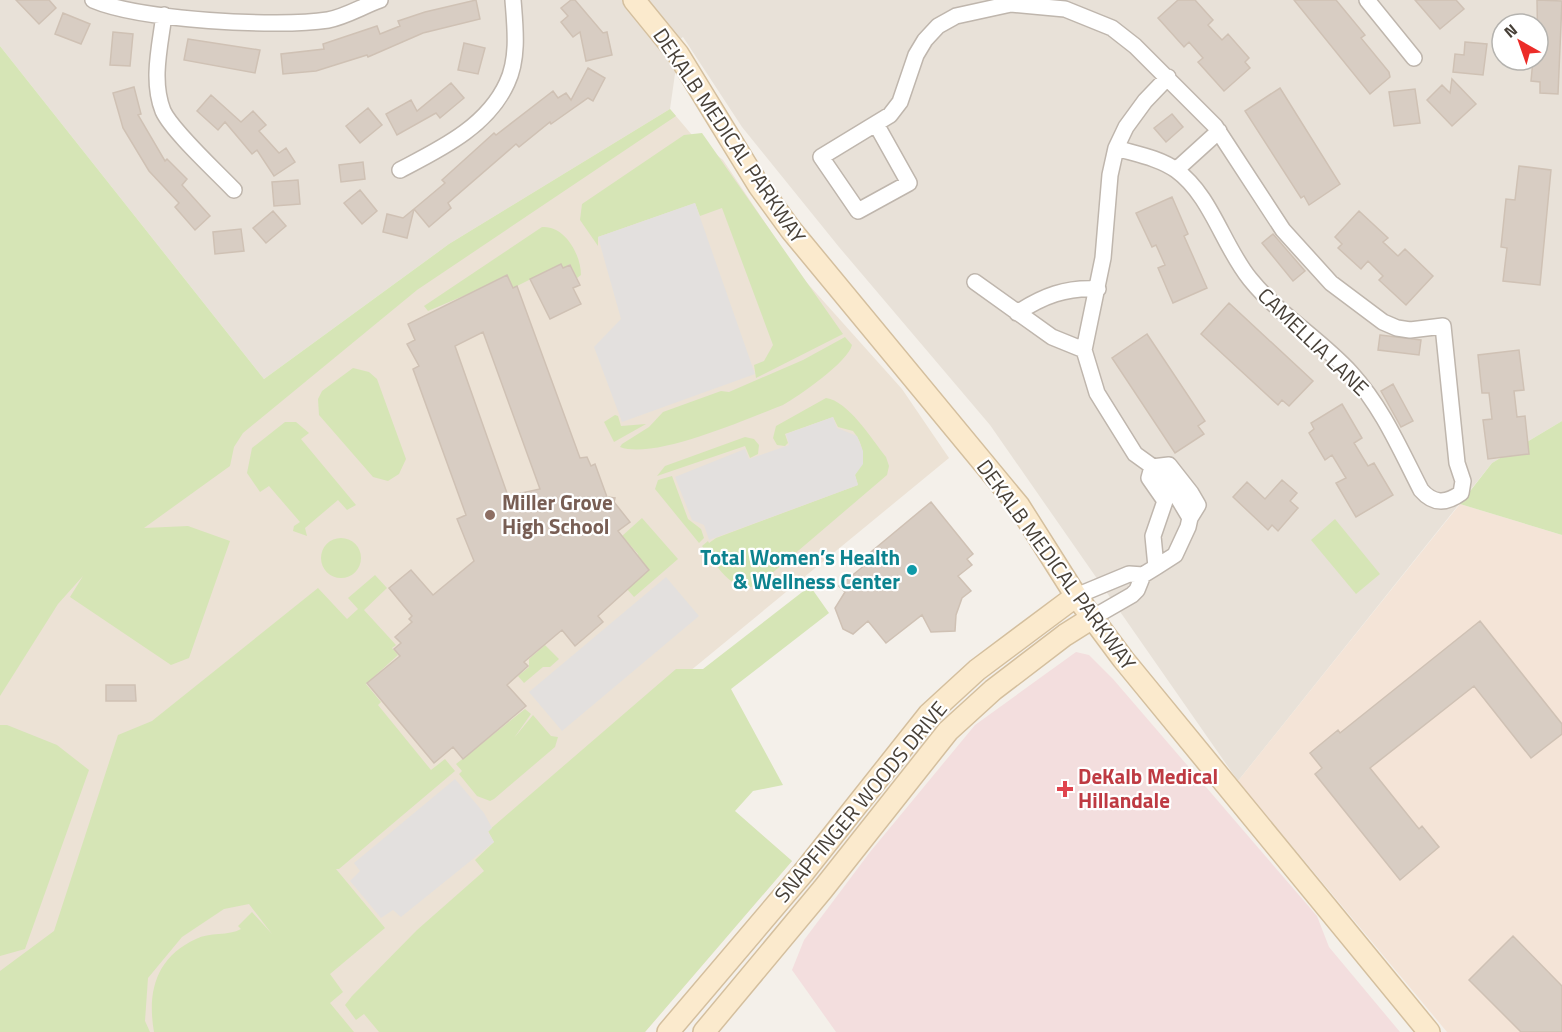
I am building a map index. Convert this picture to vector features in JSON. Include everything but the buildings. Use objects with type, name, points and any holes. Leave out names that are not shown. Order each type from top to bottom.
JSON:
[{"type":"main road","name":"DEKALB MEDICAL PARKWAY","points":[[634,0],[678,54],[759,186],[791,230],[1019,506],[1092,618],[1270,841],[1429,1032]]},
{"type":"main road","name":"SNAPFINGER WOODS DRIVE","points":[[668,1032],[803,873],[929,714],[977,670],[1076,596]]},
{"type":"main road","name":"SNAPFINGER WOODS DRIVE","points":[[704,1032],[823,889],[948,731],[993,690],[1065,635],[1092,618]]},
{"type":"street","points":[[93,0],[164,15],[289,24],[331,19],[380,0]]},
{"type":"street","points":[[400,170],[446,146],[480,120],[507,83],[516,40],[513,0]]},
{"type":"street","points":[[1366,0],[1414,58]]},
{"type":"street","name":"CAMELLIA LANE","points":[[876,124],[909,183],[858,211],[821,157],[890,115],[900,102],[916,55],[925,40],[938,26],[956,16],[1011,4],[1065,9],[1112,28],[1168,78],[1219,131],[1283,230],[1330,283],[1383,322],[1397,328],[1410,330],[1443,326],[1457,464],[1463,481],[1461,493],[1453,499],[1441,502],[1429,500],[1421,490],[1383,415],[1370,397],[1350,372],[1251,281],[1231,254],[1196,190],[1176,170],[1147,157],[1116,148]]},
{"type":"street","points":[[164,15],[156,73],[164,112],[190,144],[234,190]]},
{"type":"street","points":[[1076,596],[1129,574],[1149,571],[1175,555],[1190,519],[1160,472],[1135,454],[1097,393],[1084,350],[1098,289],[1110,175],[1116,148],[1126,126],[1145,101],[1168,78]]},
{"type":"street","points":[[1176,170],[1219,131]]},
{"type":"street","points":[[975,282],[1052,337],[1084,350]]},
{"type":"street","points":[[1017,313],[1038,299],[1061,291],[1079,288],[1098,289]]},
{"type":"street","points":[[1092,618],[1137,590],[1149,571],[1153,536],[1176,494]]},
{"type":"shaded area","points":[[0,0],[1562,0],[1562,421],[1492,463],[1238,781],[990,425],[839,247],[742,127],[683,37],[680,39],[670,109],[449,244],[264,379],[0,46]]},
{"type":"shaded area","name":"Miller Grove High School","points":[[670,109],[692,135],[723,160],[800,275],[902,389],[949,458],[645,708],[632,722],[792,861],[645,1032],[0,1032],[0,596],[449,244]]},
{"type":"shaded area","points":[[695,203],[755,374],[622,422],[594,347],[621,319],[598,237]]},
{"type":"shaded area","points":[[833,417],[837,428],[857,436],[863,451],[863,464],[855,475],[858,485],[709,540],[704,525],[692,520],[675,477],[745,449],[749,459],[789,445],[786,434]]},
{"type":"shaded area","points":[[1460,504],[1562,535],[1562,1032],[1447,1032],[1238,781]]},
{"type":"shaded area","points":[[666,577],[699,616],[562,731],[529,692]]},
{"type":"shaded area","name":"DeKalb Medical Hillandale","points":[[1076,652],[1089,655],[1113,679],[1317,916],[1329,947],[1400,1032],[836,1032],[792,970],[804,940],[870,852],[975,725]]},
{"type":"shaded area","points":[[455,779],[484,813],[492,828],[488,832],[494,842],[401,917],[393,910],[381,918],[350,881],[360,871],[354,863]]},
{"type":"green space","points":[[0,46],[264,379],[449,244],[670,109],[676,116],[417,290],[243,433],[234,447],[230,466],[144,528],[188,526],[230,541],[189,658],[171,665],[70,597],[83,576],[58,604],[0,696]]},
{"type":"green space","points":[[702,133],[843,334],[756,378],[754,365],[764,361],[773,345],[722,208],[700,216],[695,203],[598,237],[598,246],[580,220],[582,204],[684,135]]},
{"type":"green space","points":[[542,227],[558,231],[575,250],[581,275],[577,278],[570,264],[563,268],[561,264],[513,288],[508,277],[428,311],[424,306]]},
{"type":"green space","points":[[845,337],[852,345],[842,360],[811,387],[783,405],[677,443],[635,450],[620,447],[649,427],[663,412],[721,391],[729,392],[803,360]]},
{"type":"green space","points":[[353,368],[369,372],[377,379],[406,459],[399,474],[388,481],[373,477],[319,415],[318,399],[322,391]]},
{"type":"green space","points":[[826,398],[843,406],[866,431],[886,457],[889,466],[887,475],[764,580],[760,580],[757,585],[740,586],[719,569],[702,546],[708,541],[709,543],[716,538],[858,485],[855,475],[862,458],[860,442],[853,431],[838,427],[833,417],[785,434],[788,443],[785,446],[777,445],[773,438],[776,426]]},
{"type":"green space","points":[[615,415],[618,416],[621,426],[646,424],[614,442],[604,422]]},
{"type":"green space","points":[[1562,421],[1562,535],[1460,504],[1492,463]]},
{"type":"green space","points":[[285,422],[296,422],[309,433],[301,439],[356,505],[347,510],[338,500],[305,528],[307,536],[293,531],[294,526],[300,522],[269,486],[260,492],[247,473],[252,448]]},
{"type":"green space","points":[[745,437],[754,439],[759,445],[758,454],[750,458],[745,446],[657,476],[665,466]]},
{"type":"green space","points":[[672,476],[688,519],[701,529],[704,538],[699,543],[655,489],[658,480]]},
{"type":"green space","points":[[642,518],[678,559],[634,597],[627,589],[638,554],[622,536]]},
{"type":"green space","points":[[1335,519],[1380,574],[1356,594],[1311,540]]},
{"type":"green space","points":[[341,538],[355,544],[361,558],[355,572],[341,578],[327,572],[321,558],[327,544]]},
{"type":"green space","points":[[375,575],[387,588],[364,610],[396,645],[392,648],[398,655],[366,684],[381,702],[378,705],[431,770],[445,759],[455,771],[339,869],[336,869],[385,928],[330,974],[343,992],[330,1003],[354,1032],[154,1032],[152,1003],[157,977],[163,966],[182,947],[207,935],[231,933],[241,929],[238,926],[252,912],[272,934],[249,904],[224,909],[182,937],[148,978],[145,1021],[150,1032],[0,1032],[0,971],[54,931],[118,735],[152,721],[318,588],[347,619],[358,609],[348,598]]},
{"type":"green space","points":[[810,586],[829,613],[731,689],[783,785],[753,791],[735,811],[792,861],[645,1032],[379,1032],[364,1014],[356,1020],[345,1005],[352,996],[417,930],[484,871],[475,860],[494,842],[488,831],[676,669],[703,669]]},
{"type":"green space","points":[[545,645],[559,659],[550,667],[543,667],[524,683],[518,676],[529,667],[529,659]]},
{"type":"green space","points":[[525,709],[531,714],[514,738],[533,715],[551,736],[558,737],[555,747],[494,799],[490,801],[477,796],[459,774],[462,771],[456,764]]},
{"type":"green space","points":[[0,725],[7,725],[57,745],[89,770],[25,949],[0,956]]},
{"type":"place","name":"Miller Grove High School","points":[[490,515]]},
{"type":"place","name":"Total Women’s Health & Wellness Center","points":[[912,570]]},
{"type":"place","name":"DeKalb Medical Hillandale","points":[[1065,789]]}]
